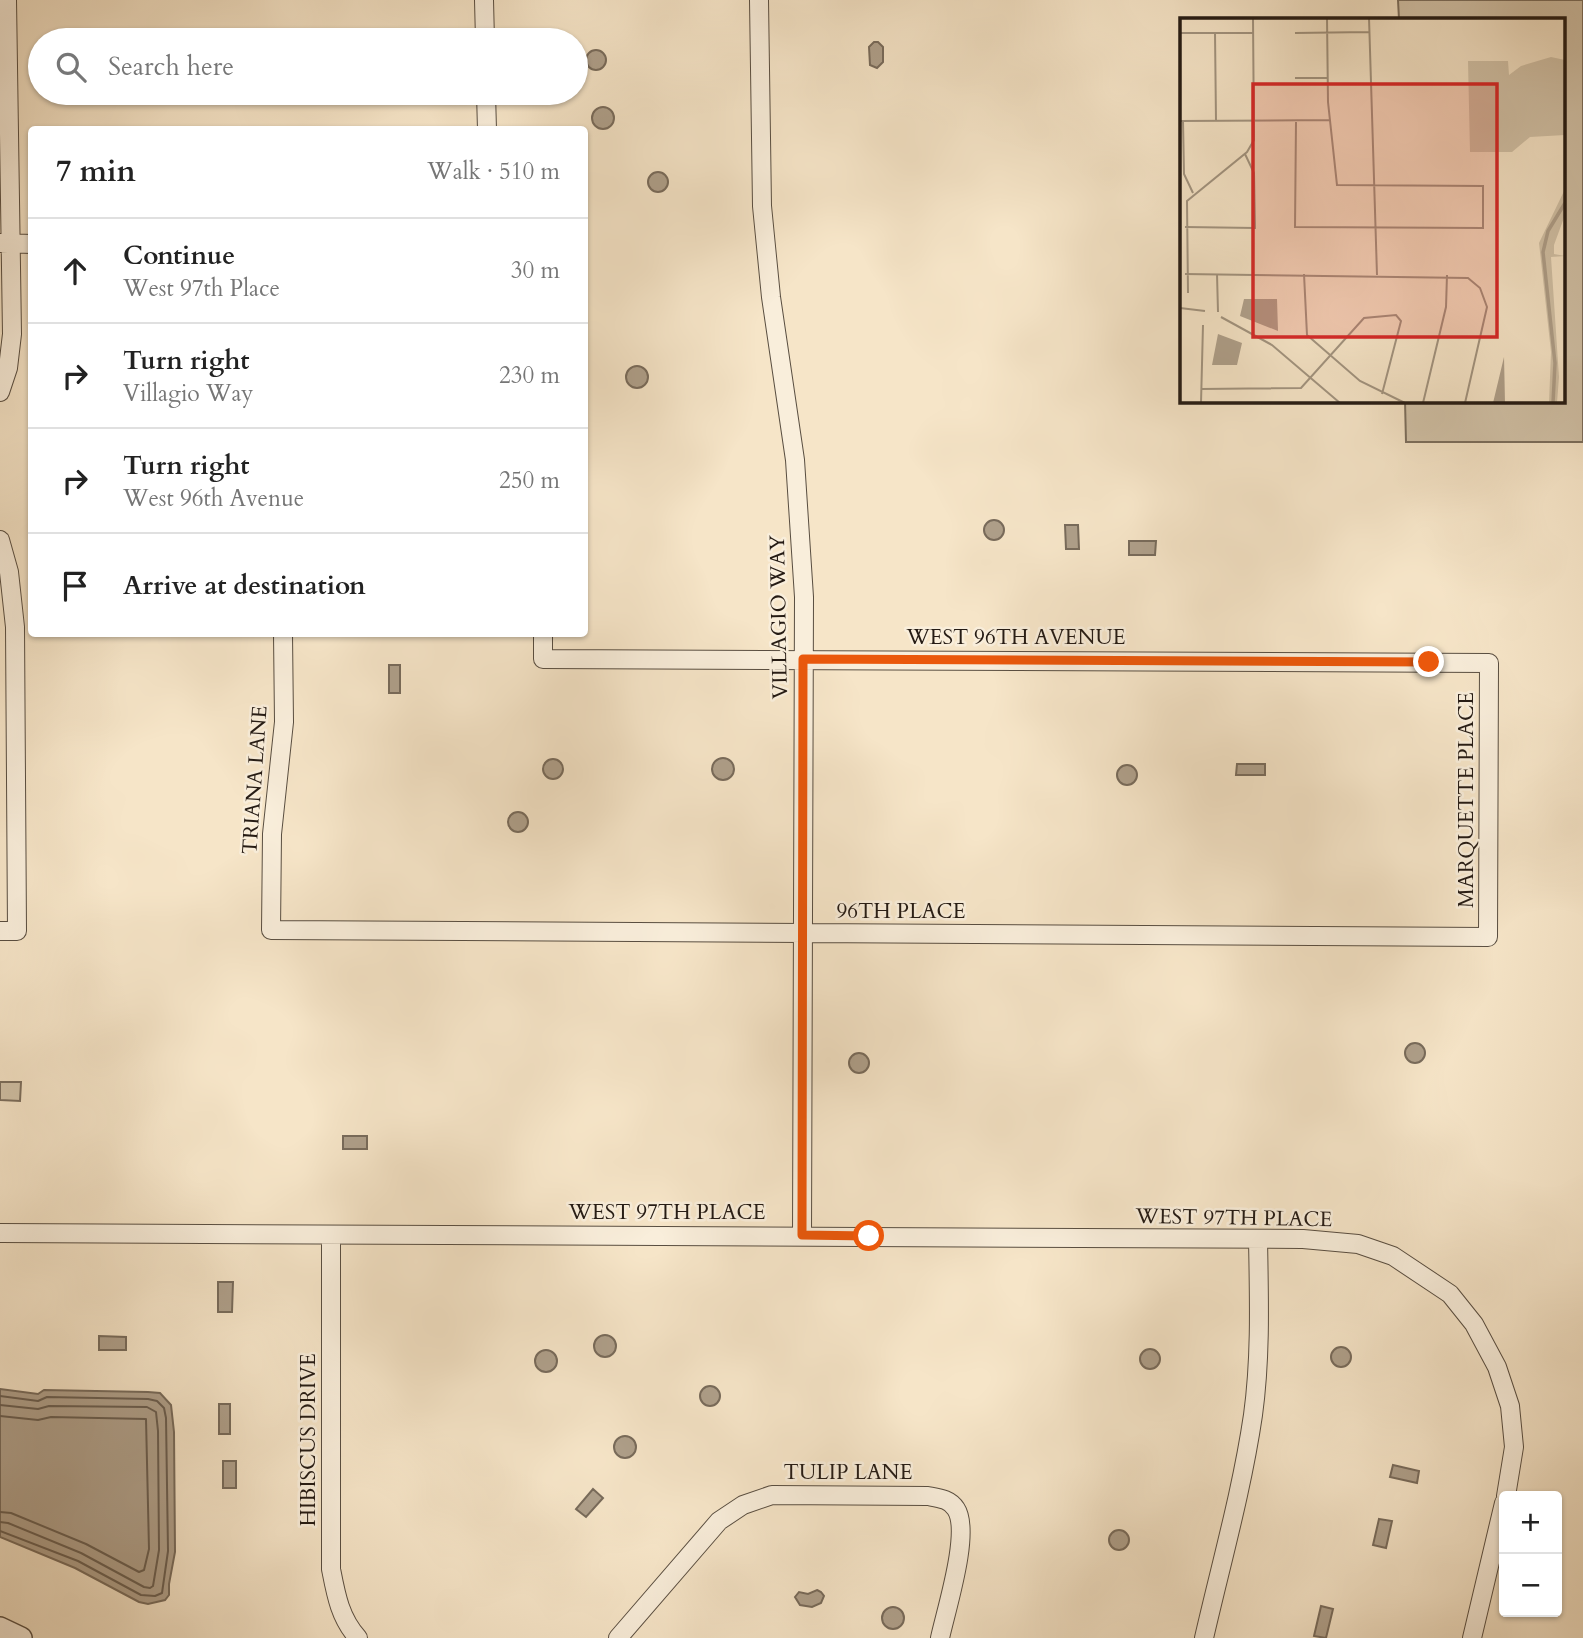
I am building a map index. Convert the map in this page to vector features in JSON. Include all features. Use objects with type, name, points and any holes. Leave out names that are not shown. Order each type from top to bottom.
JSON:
[{"type":"street","points":[[0,392],[11,352],[5,244],[7,0]]},
{"type":"street","points":[[484,0],[485,28]]},
{"type":"street","name":"VILLAGIO WAY","points":[[759,0],[762,206],[771,298],[795,460],[803,573],[802,1235]]},
{"type":"street","points":[[486,105],[487,126]]},
{"type":"street","points":[[5,244],[28,244]]},
{"type":"street","points":[[0,540],[9,572],[15,627],[9,931]]},
{"type":"street","name":"TRIANA LANE","points":[[271,930],[272,834],[284,722],[283,637]]},
{"type":"street","name":"WEST 96TH AVENUE","points":[[543,637],[543,659],[1489,663]]},
{"type":"street","name":"MARQUETTE PLACE","points":[[1488,937],[1489,663]]},
{"type":"street","name":"96TH PLACE","points":[[271,930],[1488,937]]},
{"type":"street","name":"WEST 97TH PLACE","points":[[0,1233],[802,1235],[1324,1240],[1393,1256],[1450,1294],[1474,1324],[1497,1367],[1510,1406],[1514,1447],[1507,1491]]},
{"type":"street","name":"HIBISCUS DRIVE","points":[[331,1235],[331,1569],[337,1600],[349,1628],[358,1638]]},
{"type":"street","points":[[1204,1638],[1248,1446],[1253,1413],[1257,1360],[1258,1239]]},
{"type":"street","name":"TULIP LANE","points":[[618,1638],[719,1521],[743,1505],[772,1495],[928,1496],[945,1499],[955,1507],[961,1520],[962,1537],[940,1638]]},
{"type":"street","points":[[1472,1638],[1499,1524]]},
{"type":"street","points":[[0,1629],[21,1638]]},
{"type":"shaded area","points":[[1398,0],[1583,0],[1583,442],[1406,442],[1405,402],[1566,402],[1566,18],[1399,18]]},
{"type":"shaded area","points":[[0,1082],[21,1082],[20,1101],[0,1100]]},
{"type":"water","points":[[874,42],[883,47],[883,62],[877,68],[870,65],[869,47]]},
{"type":"water","points":[[592,51],[600,51],[605,56],[605,64],[600,69],[592,69],[588,66],[588,54]]},
{"type":"water","points":[[603,107],[611,110],[614,118],[611,126],[603,129],[595,126],[592,118],[595,110]]},
{"type":"water","points":[[658,172],[665,175],[668,182],[665,189],[658,192],[651,189],[648,182],[651,175]]},
{"type":"water","points":[[637,366],[645,369],[648,377],[645,385],[637,388],[629,385],[626,377],[629,369]]},
{"type":"water","points":[[994,520],[1001,523],[1004,530],[1001,537],[994,540],[987,537],[984,530],[987,523]]},
{"type":"water","points":[[1065,525],[1078,525],[1079,549],[1066,549]]},
{"type":"water","points":[[1129,541],[1156,541],[1155,555],[1129,555]]},
{"type":"water","points":[[389,665],[400,665],[400,693],[389,693]]},
{"type":"water","points":[[723,758],[731,761],[734,769],[731,777],[723,780],[715,777],[712,769],[715,761]]},
{"type":"water","points":[[553,759],[560,762],[563,769],[560,776],[553,779],[546,776],[543,769],[546,762]]},
{"type":"water","points":[[1237,764],[1265,764],[1265,775],[1236,775]]},
{"type":"water","points":[[1123,765],[1131,765],[1137,775],[1131,785],[1123,785],[1117,779],[1117,771]]},
{"type":"water","points":[[518,812],[525,815],[528,822],[525,829],[518,832],[511,829],[508,822],[511,815]]},
{"type":"water","points":[[1415,1043],[1422,1046],[1425,1053],[1422,1060],[1415,1063],[1408,1060],[1405,1053],[1408,1046]]},
{"type":"water","points":[[855,1053],[863,1053],[869,1063],[863,1073],[855,1073],[849,1067],[849,1059]]},
{"type":"water","points":[[343,1136],[367,1136],[367,1149],[343,1149]]},
{"type":"water","points":[[218,1282],[233,1282],[232,1312],[218,1312]]},
{"type":"water","points":[[605,1335],[613,1338],[616,1346],[613,1354],[605,1357],[597,1354],[594,1346],[597,1338]]},
{"type":"water","points":[[99,1336],[126,1337],[126,1350],[99,1350]]},
{"type":"water","points":[[1337,1347],[1345,1347],[1351,1357],[1345,1367],[1337,1367],[1331,1361],[1331,1353]]},
{"type":"water","points":[[1150,1349],[1157,1352],[1160,1359],[1157,1366],[1150,1369],[1143,1366],[1140,1359],[1143,1352]]},
{"type":"water","points":[[546,1350],[556,1357],[557,1361],[550,1371],[546,1372],[536,1365],[535,1361],[542,1351]]},
{"type":"water","points":[[710,1386],[717,1389],[720,1396],[717,1403],[710,1406],[703,1403],[700,1396],[703,1389]]},
{"type":"water","points":[[0,1389],[38,1394],[44,1390],[160,1393],[171,1405],[174,1432],[175,1552],[169,1595],[165,1600],[148,1604],[139,1602],[75,1568],[0,1537]]},
{"type":"water","points":[[219,1404],[230,1404],[230,1434],[219,1434]]},
{"type":"water","points":[[621,1436],[629,1436],[636,1443],[636,1451],[629,1458],[621,1458],[614,1451],[614,1443]]},
{"type":"water","points":[[223,1461],[236,1461],[236,1488],[223,1488]]},
{"type":"water","points":[[1393,1465],[1419,1471],[1417,1483],[1390,1477]]},
{"type":"water","points":[[593,1489],[603,1498],[586,1517],[576,1509]]},
{"type":"water","points":[[1379,1519],[1392,1521],[1386,1548],[1373,1545]]},
{"type":"water","points":[[1119,1530],[1126,1533],[1129,1540],[1126,1547],[1119,1550],[1112,1547],[1109,1540],[1112,1533]]},
{"type":"water","points":[[817,1590],[824,1596],[821,1603],[812,1607],[800,1605],[795,1597],[799,1592],[808,1594]]},
{"type":"water","points":[[1321,1606],[1333,1609],[1326,1638],[1314,1636]]},
{"type":"water","points":[[889,1607],[897,1607],[904,1614],[904,1622],[897,1629],[889,1629],[882,1622],[882,1614]]},
{"type":"route","points":[[869,1236],[802,1235],[803,659],[1429,662]]}]
